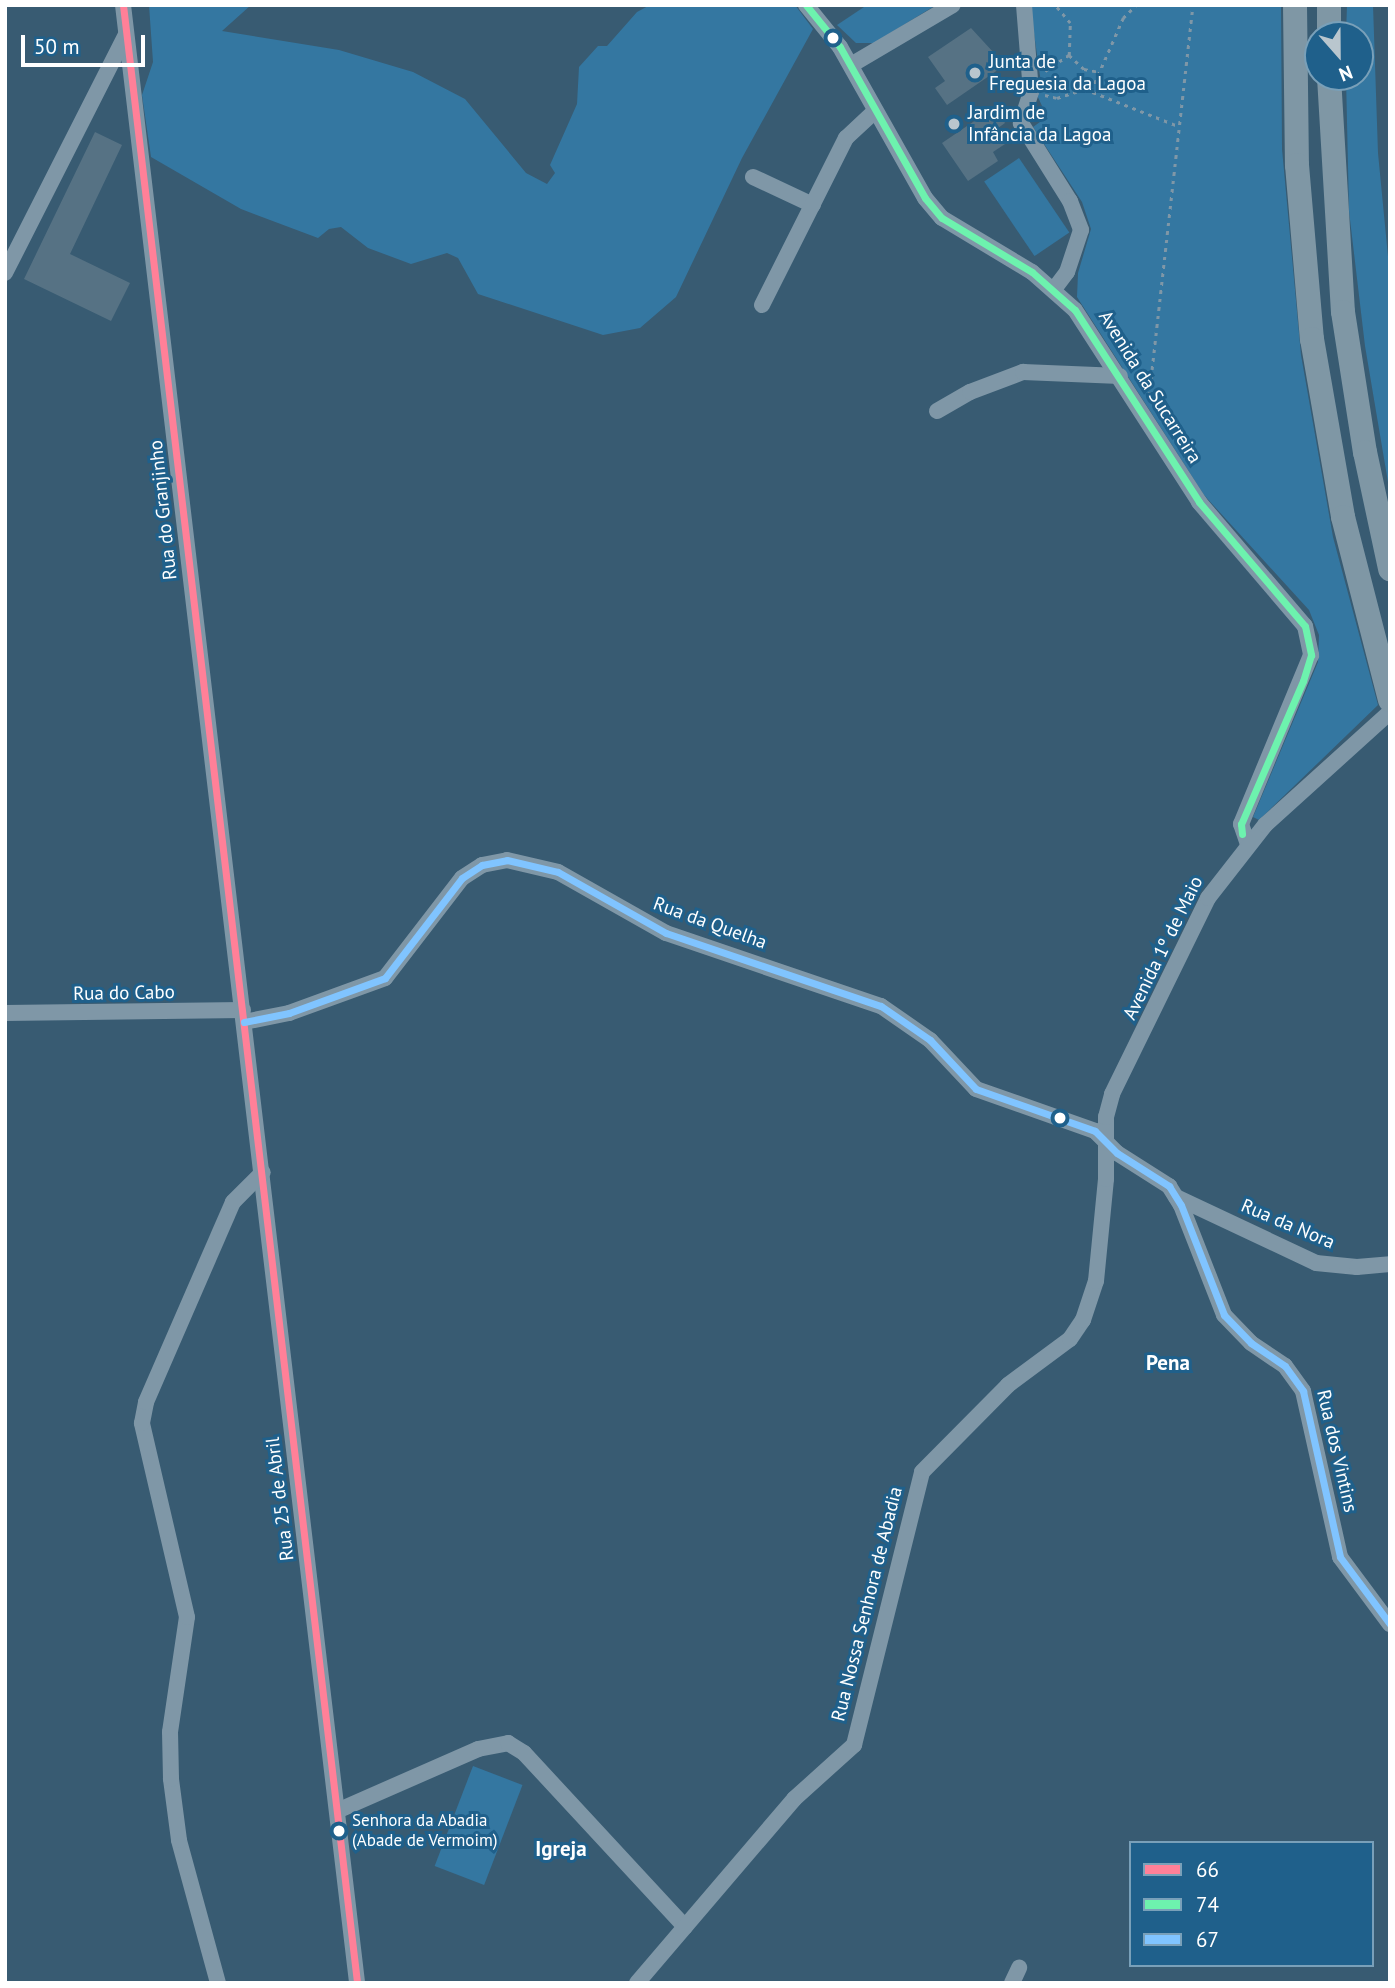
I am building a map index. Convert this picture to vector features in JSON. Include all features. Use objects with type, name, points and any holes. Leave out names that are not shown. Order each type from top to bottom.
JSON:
[{"type":"highway","points":[[1295,5],[1297,165],[1312,339],[1343,517],[1390,701]]},
{"type":"highway","points":[[1330,91],[1343,312],[1365,452],[1390,569]]},
{"type":"street","name":"Rua do Granjinho","points":[[123,5],[243,1016]]},
{"type":"street","name":"Avenida da Sucarreira","points":[[806,5],[851,65],[874,112],[925,198],[943,218],[1055,288],[1120,376],[1199,502],[1288,602],[1310,637],[1311,655],[1303,681],[1241,824],[1248,844]]},
{"type":"street","points":[[851,65],[953,5]]},
{"type":"street","points":[[1024,5],[1031,86],[1021,122],[1070,201],[1081,230],[1067,272],[1055,288]]},
{"type":"street","points":[[5,273],[126,35]]},
{"type":"street","points":[[762,305],[846,138],[874,112]]},
{"type":"street","points":[[753,177],[813,205]]},
{"type":"street","points":[[937,411],[970,391],[1023,372],[1120,376]]},
{"type":"street","name":"Avenida 1º de Maio","points":[[1105,1140],[1112,1094],[1208,898],[1248,844],[1350,746],[1390,712]]},
{"type":"street","name":"Rua da Quelha","points":[[243,1016],[301,1010],[385,978],[462,878],[494,861],[523,861],[558,872],[666,933],[881,1006],[930,1040],[975,1089],[1095,1131],[1105,1140]]},
{"type":"street","name":"Rua do Cabo","points":[[5,1013],[243,1016]]},
{"type":"street","name":"Rua 25 de Abril","points":[[243,1016],[357,1983]]},
{"type":"street","name":"Rua dos Vintins","points":[[1105,1140],[1117,1153],[1169,1186],[1176,1196],[1224,1315],[1251,1343],[1284,1366],[1303,1391],[1340,1558],[1390,1624]]},
{"type":"street","name":"Rua Nossa Senhora de Abadia","points":[[638,1983],[794,1799],[853,1745],[922,1472],[1007,1385],[1070,1339],[1083,1320],[1096,1280],[1106,1179],[1105,1140]]},
{"type":"street","points":[[218,1983],[176,1816],[170,1732],[187,1617],[142,1423],[146,1402],[233,1202],[263,1172]]},
{"type":"street","name":"Rua da Nora","points":[[1176,1196],[1316,1263],[1357,1267],[1390,1264]]},
{"type":"street","points":[[337,1811],[456,1758],[508,1743],[524,1753],[685,1927]]},
{"type":"path","points":[[1055,5],[1070,23],[1069,55],[1084,69],[1099,72]]},
{"type":"path","points":[[1091,91],[1123,18],[1136,5]]},
{"type":"path","points":[[1146,419],[1167,264],[1178,126],[1193,5]]},
{"type":"path","points":[[1069,55],[1031,86],[1057,98],[1091,91],[1178,126]]},
{"type":"shaded area","points":[[149,5],[251,5],[222,31],[339,50],[413,72],[465,99],[526,173],[547,184],[555,173],[550,165],[577,104],[579,67],[598,46],[607,46],[637,12],[650,5],[795,5],[813,29],[742,158],[676,297],[640,328],[603,335],[478,294],[458,258],[447,253],[411,264],[368,248],[341,227],[329,229],[318,238],[241,209],[151,157],[142,95],[153,62]]},
{"type":"shaded area","points":[[867,5],[936,5],[874,43],[856,43],[837,25]]},
{"type":"shaded area","points":[[1030,5],[1281,5],[1282,149],[1301,355],[1333,537],[1378,705],[1259,820],[1253,817],[1318,662],[1319,635],[1309,610],[1204,495],[1077,297],[1078,273],[1091,229],[1082,202],[1033,127],[1047,117],[1037,95],[1042,90]]},
{"type":"shaded area","points":[[1347,5],[1373,5],[1374,21],[1346,21]]},
{"type":"shaded area","points":[[1374,35],[1378,153],[1390,277],[1390,494],[1365,346],[1349,211],[1346,91],[1374,91]]},
{"type":"shaded area","points":[[1019,158],[1069,233],[1035,256],[984,181]]},
{"type":"shaded area","points":[[473,1766],[522,1785],[484,1885],[435,1866]]},
{"type":"building","points":[[971,28],[1005,65],[947,105],[935,88],[945,81],[928,57]]},
{"type":"building","points":[[995,107],[1005,123],[998,128],[1008,142],[993,152],[998,161],[968,181],[942,143]]},
{"type":"building","points":[[95,132],[122,145],[70,254],[130,283],[111,321],[24,279]]},
{"type":"transit line","name":"66","points":[[123,5],[357,1983]]},
{"type":"transit line","name":"74","points":[[806,5],[840,47],[925,198],[942,218],[1032,272],[1075,310],[1199,502],[1305,626],[1311,655],[1303,681],[1241,824],[1242,834]]},
{"type":"transit line","name":"67","points":[[244,1022],[289,1013],[385,978],[462,878],[482,865],[507,860],[558,872],[666,933],[881,1006],[930,1040],[976,1089],[1095,1131],[1117,1153],[1169,1186],[1181,1205],[1224,1315],[1251,1343],[1285,1366],[1303,1391],[1340,1557],[1390,1624]]},
{"type":"place","name":"Junta de Freguesia da Lagoa","points":[[975,73]]},
{"type":"place","name":"Jardim de Infância da Lagoa","points":[[954,124]]},
{"type":"place","name":"Senhora da Abadia (Abade de Vermoim)","points":[[339,1831]]},
{"type":"district","name":"Pena","points":[[1168,1363]]},
{"type":"district","name":"Igreja","points":[[561,1849]]}]
